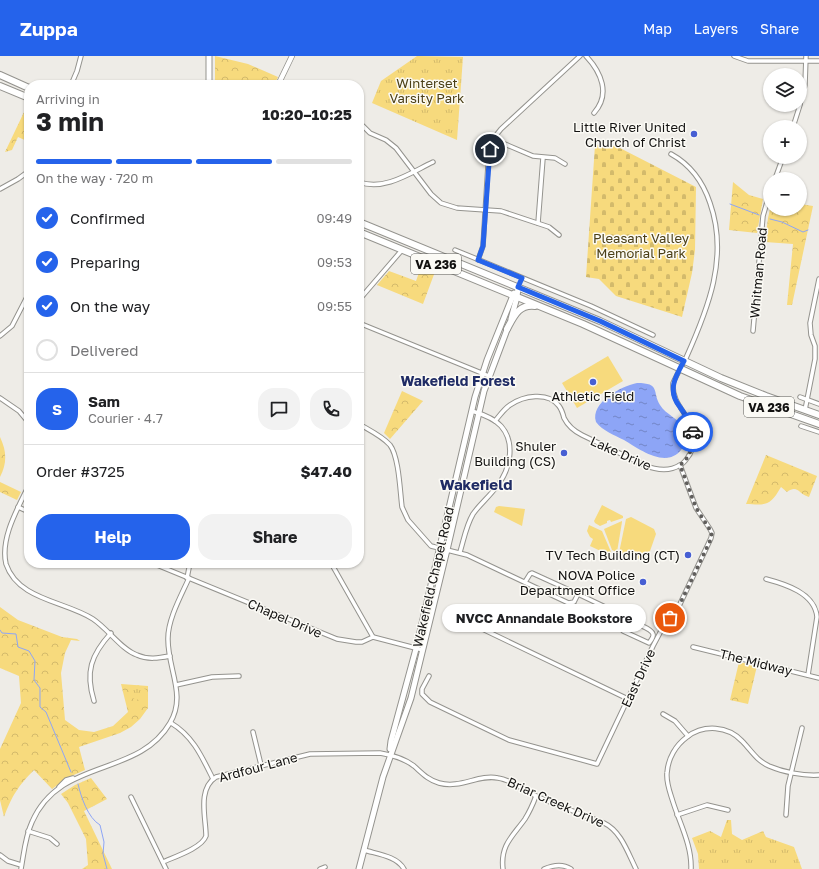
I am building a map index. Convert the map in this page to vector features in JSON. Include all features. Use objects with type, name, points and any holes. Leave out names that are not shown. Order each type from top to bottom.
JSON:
[{"type":"main road","points":[[209,56],[209,80]]},
{"type":"main road","points":[[0,75],[24,86]]},
{"type":"main road","points":[[0,86],[24,96]]},
{"type":"main road","name":"VA 236","points":[[364,224],[600,321],[747,389],[819,415]]},
{"type":"main road","name":"VA 236","points":[[364,234],[583,324],[754,402],[819,424]]},
{"type":"main road","name":"Wakefield Chapel Road","points":[[359,869],[416,649],[482,373],[518,287]]},
{"type":"main road","name":"Wakefield Chapel Road","points":[[389,755],[407,710],[423,650],[479,413],[489,376],[507,329],[515,296]]},
{"type":"main road","points":[[507,329],[520,309],[530,306],[545,308]]},
{"type":"street","points":[[73,80],[81,56]]},
{"type":"street","points":[[280,80],[292,56]]},
{"type":"street","points":[[478,260],[483,246],[490,149],[493,138],[580,56]]},
{"type":"street","points":[[586,56],[596,68],[602,84],[601,101],[594,113]]},
{"type":"street","points":[[734,56],[742,60],[759,58],[806,58],[819,60]]},
{"type":"street","points":[[806,58],[806,68]]},
{"type":"street","points":[[364,127],[370,133],[392,144],[431,194],[441,202],[457,208],[500,212],[549,227],[558,235]]},
{"type":"street","points":[[493,138],[533,156],[556,158],[565,164]]},
{"type":"street","points":[[671,154],[693,172],[703,184],[713,210],[718,232],[718,259],[712,292],[699,329],[673,383],[676,402],[690,421],[693,432],[693,445],[687,458],[680,465]]},
{"type":"street","points":[[538,223],[543,158]]},
{"type":"street","points":[[364,184],[371,186],[383,185],[433,162]]},
{"type":"street","points":[[0,189],[24,175]]},
{"type":"street","name":"Whitman Road","points":[[753,331],[763,216]]},
{"type":"street","points":[[364,294],[402,250]]},
{"type":"street","points":[[455,250],[591,306],[653,335]]},
{"type":"street","name":"Wakefield Chapel Road","points":[[518,287],[522,278]]},
{"type":"street","points":[[805,410],[816,359],[815,346],[811,335],[810,324],[819,279]]},
{"type":"street","points":[[0,336],[12,326],[24,303]]},
{"type":"street","points":[[364,325],[489,376]]},
{"type":"street","name":"Lake Drive","points":[[495,421],[503,411],[516,401],[532,397],[546,398],[555,402],[559,406],[569,425],[582,435],[653,469],[666,470],[680,465]]},
{"type":"street","points":[[800,397],[819,404]]},
{"type":"street","points":[[0,398],[19,411],[24,417]]},
{"type":"street","points":[[460,552],[469,521],[481,503],[499,484],[509,462],[510,449],[508,438],[503,428],[495,421],[472,411]]},
{"type":"street","points":[[801,426],[819,432]]},
{"type":"street","points":[[364,427],[382,438],[390,446],[394,455],[402,507],[405,515],[431,546],[460,552],[569,603],[601,620],[615,625],[620,614],[532,573],[525,582]]},
{"type":"street","name":"East Drive","points":[[429,676],[422,689],[422,694],[430,702],[509,740],[597,764],[653,646],[680,604],[712,535],[710,529],[696,508],[680,465]]},
{"type":"street","points":[[24,495],[6,535],[4,550],[6,565],[11,575],[19,584],[30,592],[86,615],[111,633],[126,649],[137,655],[154,658],[170,656]]},
{"type":"street","points":[[18,508],[24,510]]},
{"type":"street","points":[[0,534],[6,535]]},
{"type":"street","name":"Chapel Drive","points":[[164,568],[337,639],[362,642],[373,637],[423,650]]},
{"type":"street","points":[[0,855],[8,861],[21,867],[28,831],[40,808],[66,780],[129,758],[141,752],[158,739],[171,723],[175,715],[178,702],[168,645],[168,630],[188,578],[189,568]]},
{"type":"street","points":[[334,568],[373,637]]},
{"type":"street","points":[[766,579],[780,582],[797,590],[815,609],[817,617],[808,675]]},
{"type":"street","points":[[569,603],[574,602],[578,594]]},
{"type":"street","points":[[447,612],[628,699]]},
{"type":"street","points":[[653,646],[623,631],[625,622],[630,621],[650,630],[653,634],[659,635]]},
{"type":"street","points":[[94,701],[90,685],[91,664],[97,650],[111,633]]},
{"type":"street","points":[[649,643],[653,637],[653,634]]},
{"type":"street","name":"The Midway","points":[[693,647],[819,678]]},
{"type":"street","points":[[176,685],[212,677],[239,676]]},
{"type":"street","points":[[663,714],[675,721],[688,736]]},
{"type":"street","points":[[171,723],[182,730],[193,742],[213,779]]},
{"type":"street","points":[[691,869],[689,849],[668,786],[667,772],[673,752],[688,736],[704,729],[711,728],[725,730],[741,740],[762,762],[775,768],[791,772],[805,775],[819,775]]},
{"type":"street","points":[[786,815],[786,797],[802,728]]},
{"type":"street","points":[[253,732],[261,765]]},
{"type":"street","name":"Ardfour Lane","points":[[163,862],[200,844],[205,839],[206,828],[204,799],[206,789],[213,779],[261,765],[310,754],[380,753],[389,755]]},
{"type":"street","name":"Briar Creek Drive","points":[[389,755],[410,764],[426,777],[438,783],[459,785],[485,778],[497,777],[510,781],[536,796],[604,823],[611,827],[619,836],[636,869]]},
{"type":"street","points":[[504,869],[502,862],[504,849],[510,838],[526,818],[536,796]]},
{"type":"street","points":[[131,797],[166,869]]},
{"type":"street","points":[[677,815],[707,805],[728,810]]},
{"type":"street","points":[[28,831],[50,838],[57,844]]},
{"type":"street","points":[[364,850],[396,860],[404,869]]},
{"type":"street","points":[[544,869],[561,865],[571,869]]},
{"type":"street","points":[[320,869],[325,867]]},
{"type":"green space","points":[[215,56],[248,64],[278,77],[276,80],[215,80]]},
{"type":"green space","name":"Winterset Varsity Park","points":[[417,56],[463,57],[457,140],[372,103],[381,81]]},
{"type":"green space","points":[[24,112],[24,140],[18,137],[12,150],[5,152]]},
{"type":"green space","name":"Pleasant Valley Memorial Park","points":[[595,145],[616,146],[696,187],[695,250],[692,273],[682,317],[616,296],[599,279],[586,277]]},
{"type":"green space","points":[[733,182],[749,195],[763,199],[757,233],[729,230]]},
{"type":"green space","points":[[807,205],[813,206],[792,305],[787,305],[793,244],[765,242],[768,216],[807,216]]},
{"type":"green space","points":[[422,264],[436,269],[423,304],[377,285],[389,271],[416,281]]},
{"type":"green space","name":"Athletic Field","points":[[608,356],[623,381],[577,408],[562,383]]},
{"type":"green space","points":[[402,391],[423,401],[390,439],[384,433]]},
{"type":"green space","points":[[0,437],[5,453],[5,462],[0,477]]},
{"type":"green space","points":[[766,455],[817,476],[809,497],[794,489],[787,492],[781,487],[774,498],[767,503],[746,504]]},
{"type":"green space","points":[[0,482],[21,492],[17,500],[0,492]]},
{"type":"green space","points":[[602,505],[623,516],[623,518],[611,522],[610,520],[607,521],[607,523],[600,526],[595,523],[594,521]]},
{"type":"green space","points":[[499,506],[525,509],[522,526],[494,512],[496,507]]},
{"type":"green space","points":[[631,517],[654,529],[656,534],[650,551],[641,559],[631,558],[619,553],[626,519]]},
{"type":"green space","points":[[622,521],[617,552],[612,550],[604,529]]},
{"type":"green space","points":[[589,525],[602,531],[611,552],[609,555],[590,546],[593,539],[587,531]]},
{"type":"green space","points":[[0,607],[18,620],[62,637],[77,639],[80,641],[71,640],[65,653],[61,673],[65,720],[79,730],[94,732],[113,726],[128,712],[121,684],[148,686],[148,708],[140,719],[131,727],[120,733],[79,747],[85,770],[67,778],[52,789],[34,770],[16,792],[4,817],[0,800],[0,749],[21,703],[19,676],[0,668]]},
{"type":"green space","points":[[739,662],[757,666],[748,704],[730,700]]},
{"type":"green space","points":[[138,685],[148,691],[137,700],[128,696],[131,690]]},
{"type":"green space","points":[[91,778],[107,799],[84,811],[112,869],[82,869],[88,865],[86,839],[68,803],[61,794],[75,785]]},
{"type":"green space","points":[[727,820],[731,820],[732,834],[742,840],[763,831],[766,837],[794,847],[802,869],[699,869],[698,854],[692,838],[710,831],[721,837]]},
{"type":"water","points":[[637,383],[645,383],[653,387],[660,405],[682,425],[684,429],[685,443],[681,450],[675,455],[668,458],[652,456],[602,428],[596,422],[595,415],[602,402],[616,391]]},
{"type":"waterway","points":[[730,204],[759,215]]},
{"type":"waterway","points":[[770,219],[782,222],[803,232],[808,230]]},
{"type":"waterway","points":[[0,630],[2,633],[16,634],[18,647],[29,651],[35,661],[34,680],[40,688],[40,707],[46,712],[71,772]]},
{"type":"waterway","points":[[78,784],[83,801],[92,817],[100,825],[104,842],[103,854],[107,869]]},
{"type":"way so far","points":[[670,618],[682,601],[712,535],[710,529],[696,508],[680,465],[684,462],[691,451],[693,445],[693,432]]},
{"type":"place","name":"Little River United Church of Christ","points":[[694,134]]},
{"type":"place","name":"Athletic Field","points":[[593,382]]},
{"type":"place","name":"Shuler Building (CS)","points":[[564,453]]},
{"type":"place","name":"TV Tech Building (CT)","points":[[688,555]]},
{"type":"place","name":"NOVA Police Department Office","points":[[643,582]]},
{"type":"place","name":"NVCC Annandale Bookstore","points":[[670,618]]},
{"type":"district","name":"Wakefield Forest","points":[[458,380]]},
{"type":"district","name":"Wakefield","points":[[476,484]]},
{"type":"route","points":[[490,149],[483,246],[478,260],[522,278],[518,287],[600,321],[684,361],[673,383],[673,392],[676,402],[690,421],[693,432]]}]
